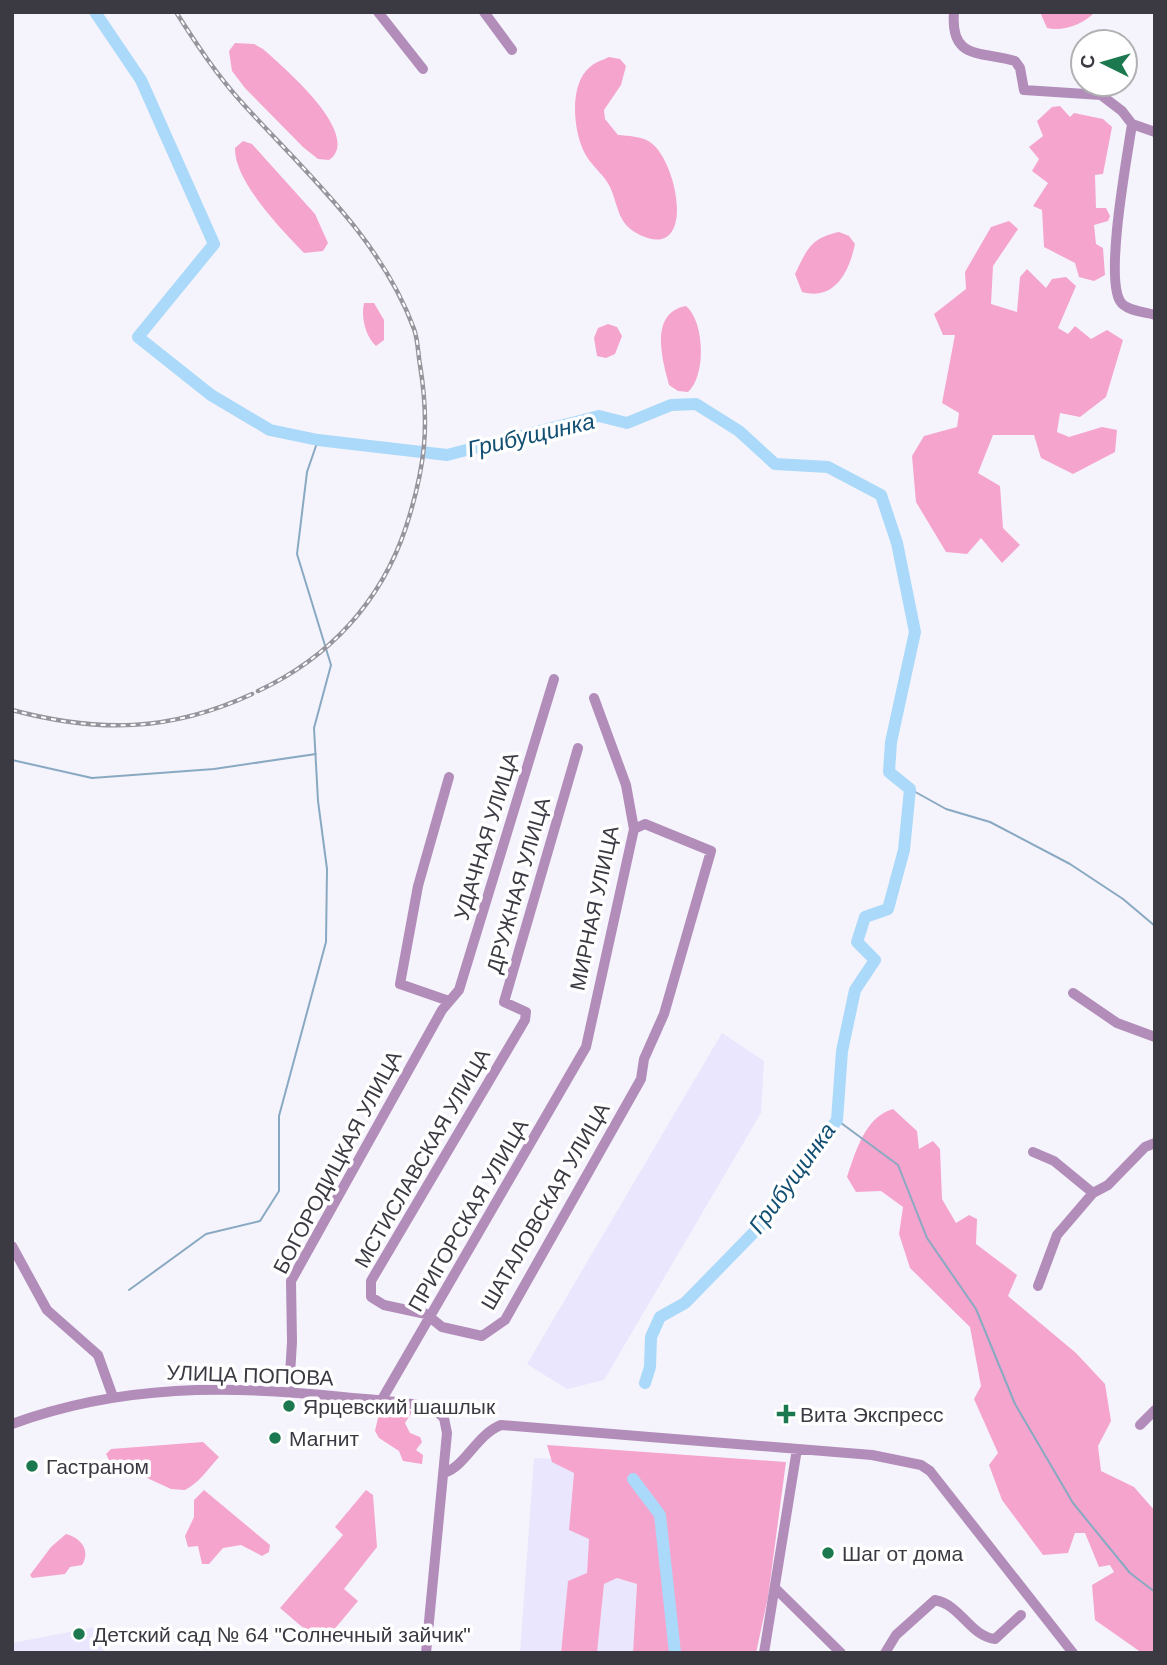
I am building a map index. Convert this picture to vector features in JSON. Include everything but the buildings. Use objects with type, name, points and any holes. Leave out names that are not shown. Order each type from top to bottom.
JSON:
[{"type":"street","points":[[378,12],[423,69]]},
{"type":"street","points":[[484,12],[512,50]]},
{"type":"street","points":[[954,12],[954,38],[963,50],[1016,61],[1024,90],[1101,95],[1122,111],[1132,124],[1155,132]]},
{"type":"street","points":[[1132,124],[1118,212],[1116,277],[1119,300],[1125,306],[1155,315]]},
{"type":"street","name":"УДАЧНАЯ УЛИЦА","points":[[449,1001],[459,990],[554,679]]},
{"type":"street","name":"МИРНАЯ УЛИЦА","points":[[586,1047],[634,829],[626,785],[594,698]]},
{"type":"street","name":"ДРУЖНАЯ УЛИЦА","points":[[525,1020],[526,1012],[504,1002],[578,748]]},
{"type":"street","points":[[449,778],[418,886],[400,984],[449,1001]]},
{"type":"street","name":"ШАТАЛОВСКАЯ УЛИЦА","points":[[431,1319],[442,1327],[482,1336],[505,1320],[641,1079],[644,1059],[664,1014],[711,851],[645,824],[634,829]]},
{"type":"street","points":[[1073,993],[1117,1023],[1155,1037]]},
{"type":"street","name":"БОГОРОДИЦКАЯ УЛИЦА","points":[[289,1391],[292,1342],[291,1281],[449,1001]]},
{"type":"street","name":"МСТИСЛАВСКАЯ УЛИЦА","points":[[431,1319],[426,1314],[384,1305],[371,1297],[371,1281],[525,1020]]},
{"type":"street","name":"ПРИГОРСКАЯ УЛИЦА","points":[[381,1401],[431,1319],[586,1047]]},
{"type":"street","points":[[1038,1286],[1057,1235],[1093,1193],[1108,1185],[1145,1147],[1155,1143]]},
{"type":"street","points":[[1033,1152],[1054,1161],[1093,1193]]},
{"type":"street","points":[[12,1247],[47,1310],[98,1355],[113,1397]]},
{"type":"street","name":"УЛИЦА ПОПОВА","points":[[12,1424],[113,1397],[186,1389],[289,1391],[381,1401],[433,1408],[444,1418],[447,1433],[444,1473]]},
{"type":"street","points":[[1140,1425],[1155,1410]]},
{"type":"street","points":[[426,1653],[444,1473],[452,1470],[487,1431],[501,1425],[872,1455],[921,1465],[930,1471],[1073,1653]]},
{"type":"street","points":[[764,1653],[797,1450]]},
{"type":"street","points":[[776,1589],[841,1653]]},
{"type":"street","points":[[885,1653],[896,1635],[935,1600],[948,1603],[983,1637],[995,1639],[1021,1615]]},
{"type":"shaded area","points":[[1040,12],[1095,12],[1073,26],[1053,29],[1047,28]]},
{"type":"shaded area","points":[[235,43],[254,44],[263,49],[301,85],[329,118],[336,134],[337,149],[329,160],[318,159],[303,147],[245,88],[232,71],[229,51]]},
{"type":"shaded area","points":[[609,57],[620,59],[626,66],[621,85],[604,110],[605,119],[618,135],[639,137],[650,142],[668,168],[674,187],[676,222],[670,235],[658,240],[640,235],[627,226],[608,183],[587,157],[578,136],[575,110],[578,85],[590,67]]},
{"type":"shaded area","points":[[1060,106],[1070,117],[1074,113],[1103,119],[1112,127],[1103,174],[1095,175],[1096,208],[1106,208],[1110,216],[1108,221],[1094,225],[1096,244],[1103,248],[1105,275],[1094,281],[1079,277],[1075,263],[1044,247],[1042,210],[1033,206],[1048,183],[1032,171],[1039,159],[1029,147],[1043,136],[1037,121],[1052,107]]},
{"type":"shaded area","points":[[243,141],[252,144],[315,214],[328,243],[323,251],[304,253],[260,204],[242,175],[237,161],[235,148]]},
{"type":"shaded area","points":[[1009,221],[1018,229],[993,266],[991,304],[1017,312],[1020,277],[1027,269],[1046,288],[1052,279],[1066,277],[1076,286],[1058,328],[1068,334],[1075,326],[1091,339],[1107,330],[1123,340],[1106,397],[1080,417],[1060,413],[1057,432],[1069,437],[1102,427],[1117,430],[1115,452],[1073,474],[1041,458],[1034,435],[993,435],[978,473],[1000,486],[1003,528],[1020,545],[1002,563],[981,538],[967,554],[946,552],[916,502],[912,456],[924,436],[957,427],[959,413],[942,403],[955,335],[943,335],[934,314],[966,289],[965,272],[991,227]]},
{"type":"shaded area","points":[[839,232],[849,236],[855,244],[844,274],[832,288],[823,292],[802,292],[795,274],[807,251],[816,241]]},
{"type":"shaded area","points":[[364,303],[374,303],[384,320],[384,340],[376,346],[365,326]]},
{"type":"shaded area","points":[[686,306],[697,324],[701,349],[698,374],[688,392],[678,391],[669,385],[661,338],[667,318],[674,310]]},
{"type":"shaded area","points":[[608,324],[617,327],[622,336],[615,354],[606,358],[597,356],[594,338],[598,328]]},
{"type":"shaded area","points":[[722,1033],[764,1061],[761,1113],[604,1380],[567,1389],[527,1364]]},
{"type":"shaded area","points":[[893,1109],[917,1131],[919,1149],[933,1141],[940,1149],[942,1199],[956,1223],[969,1215],[977,1219],[976,1244],[1017,1275],[1008,1296],[1076,1353],[1105,1384],[1111,1421],[1098,1446],[1101,1471],[1134,1487],[1155,1511],[1155,1653],[1142,1653],[1095,1620],[1092,1585],[1114,1572],[1110,1565],[1099,1567],[1085,1533],[1075,1533],[1068,1553],[1043,1555],[1002,1500],[989,1465],[998,1453],[974,1399],[981,1386],[970,1327],[910,1268],[899,1234],[903,1207],[881,1191],[856,1192],[847,1177],[858,1146],[869,1127],[883,1113]]},
{"type":"shaded area","points":[[383,1405],[408,1408],[412,1412],[405,1423],[410,1433],[420,1437],[422,1442],[416,1450],[423,1455],[422,1464],[403,1461],[399,1451],[379,1438],[375,1431],[377,1407]]},
{"type":"shaded area","points":[[203,1442],[219,1457],[199,1480],[185,1490],[171,1489],[145,1477],[144,1468],[135,1460],[125,1471],[109,1460],[106,1454],[111,1449]]},
{"type":"shaded area","points":[[547,1445],[786,1462],[768,1597],[756,1653],[633,1653],[637,1584],[617,1578],[604,1584],[597,1653],[561,1653],[568,1581],[587,1573],[589,1539],[569,1530],[574,1473],[552,1462]]},
{"type":"shaded area","points":[[534,1458],[552,1459],[574,1473],[569,1530],[589,1538],[587,1573],[568,1582],[561,1653],[520,1653]]},
{"type":"shaded area","points":[[204,1490],[270,1545],[269,1552],[262,1556],[241,1545],[223,1548],[209,1564],[202,1564],[198,1546],[188,1547],[185,1536],[194,1517],[194,1500]]},
{"type":"shaded area","points":[[366,1490],[373,1495],[377,1547],[344,1589],[358,1601],[322,1644],[280,1608],[343,1535],[335,1527]]},
{"type":"shaded area","points":[[66,1534],[83,1545],[85,1560],[82,1565],[70,1567],[65,1574],[32,1578],[30,1575],[51,1547]]},
{"type":"shaded area","points":[[617,1578],[637,1584],[633,1653],[597,1653],[604,1584]]},
{"type":"shaded area","name":"Детский сад № 64 \"Солнечный зайчик\"","points":[[101,1626],[104,1653],[12,1653],[12,1643]]},
{"type":"waterway","name":"Грибущинка","points":[[95,12],[141,80],[214,244],[138,337],[211,395],[270,430],[318,440],[447,455],[599,416],[627,423],[671,405],[696,404],[739,431],[775,464],[828,467],[881,495],[897,543],[915,632],[891,742],[889,772],[910,789],[904,850],[888,909],[865,917],[857,942],[875,960],[855,990],[842,1051],[837,1120],[765,1221],[685,1303],[660,1317],[651,1337],[650,1367],[645,1383]]},
{"type":"waterway","points":[[129,1290],[206,1234],[260,1221],[279,1191],[279,1116],[326,942],[327,869],[318,801],[314,728],[331,665],[297,554],[307,472],[318,440]]},
{"type":"waterway","points":[[12,760],[92,778],[214,769],[316,754]]},
{"type":"waterway","points":[[910,789],[946,809],[990,822],[1070,864],[1123,899],[1155,926]]},
{"type":"waterway","points":[[837,1120],[898,1165],[927,1238],[976,1309],[1015,1404],[1073,1503],[1130,1573],[1155,1592]]},
{"type":"waterway","name":"Грибущинка","points":[[633,1479],[660,1515],[675,1653]]},
{"type":"railway","points":[[176,12],[226,84],[340,209],[382,266],[400,296],[414,329],[423,387],[425,428],[418,485],[406,527],[382,580],[349,625],[329,644],[284,678],[258,691]]},
{"type":"railway","points":[[12,710],[74,723],[134,725],[192,716],[252,694]]},
{"type":"place","name":"Ярцевский шашлык","points":[[289,1406]]},
{"type":"place","name":"Вита Экспресс","points":[[786,1414]]},
{"type":"place","name":"Магнит","points":[[275,1438]]},
{"type":"place","name":"Гастраном","points":[[32,1466]]},
{"type":"place","name":"Шаг от дома","points":[[828,1553]]},
{"type":"place","name":"Детский сад № 64 \"Солнечный зайчик\"","points":[[79,1634]]}]
